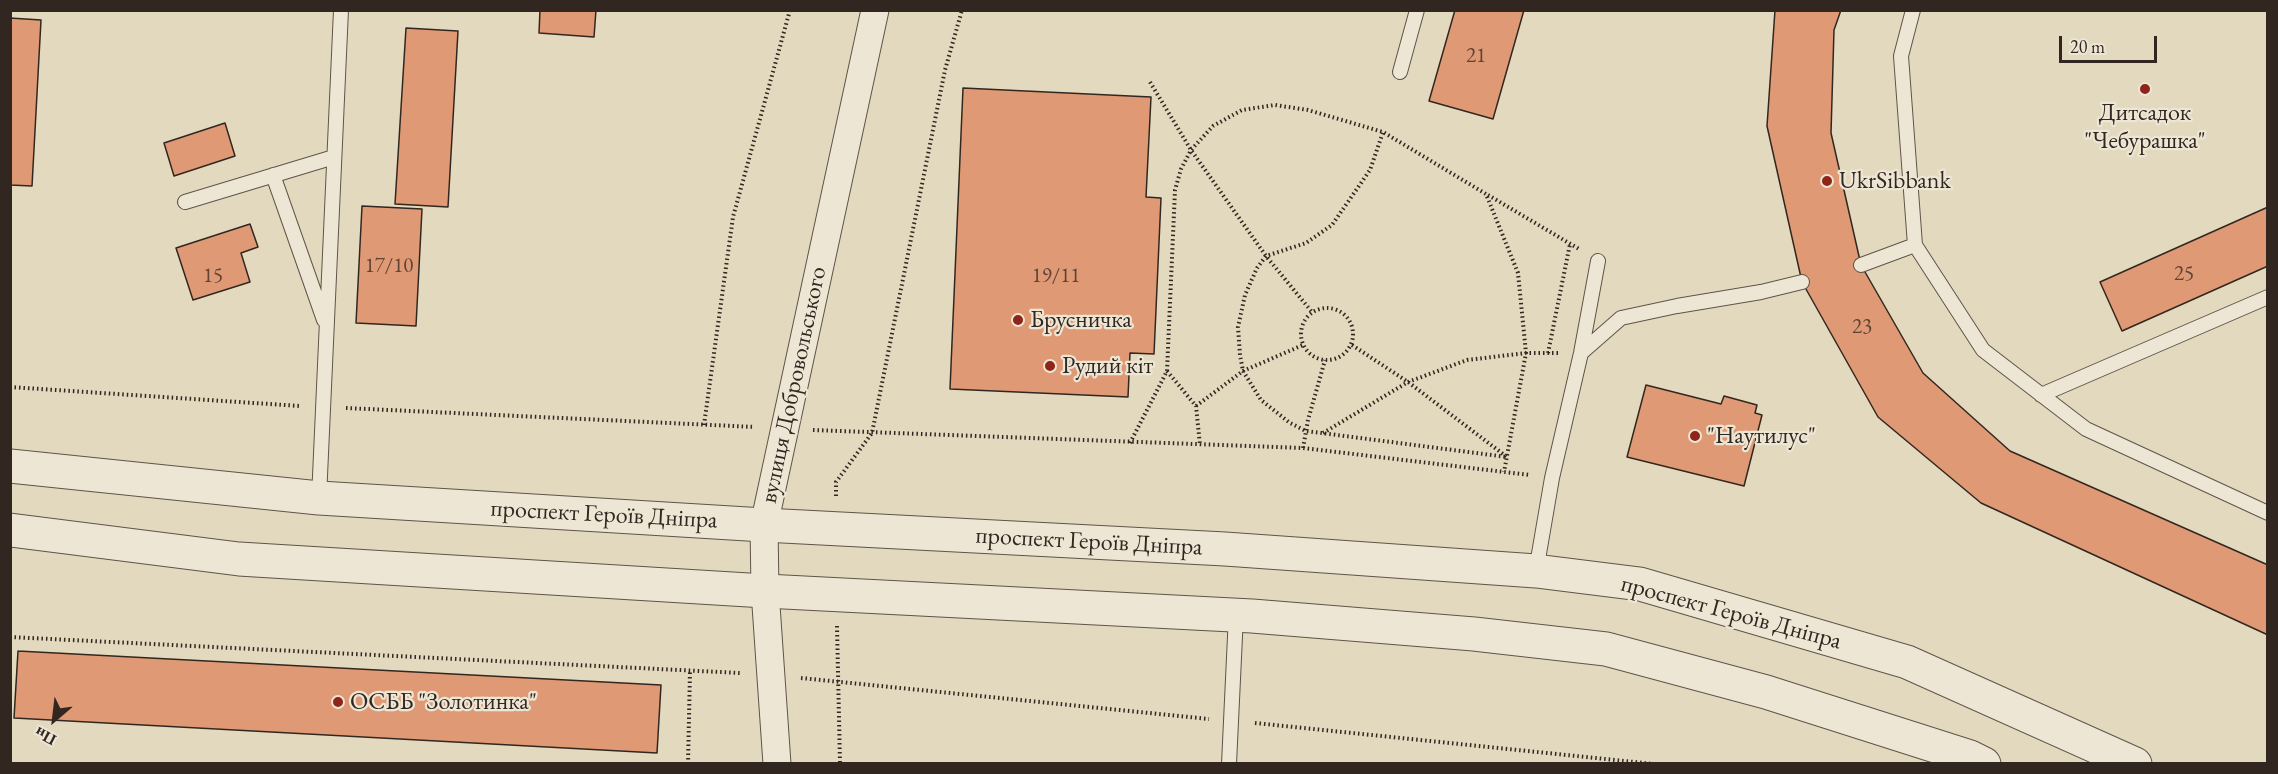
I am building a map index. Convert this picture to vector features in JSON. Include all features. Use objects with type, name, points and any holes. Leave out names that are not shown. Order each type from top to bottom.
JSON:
[{"type":"street","name":"вулиця Добровольського","points":[[777,764],[765,591],[764,525],[875,10]]},
{"type":"street","name":"проспект Героїв Дніпра","points":[[10,466],[319,498],[764,525],[1225,549],[1536,571],[1640,584],[1907,662],[2135,764]]},
{"type":"street","points":[[10,531],[239,559],[765,591],[1236,615],[1474,634],[1605,649],[1766,692],[1970,757],[1984,764]]},
{"type":"lane","points":[[1400,72],[1418,10]]},
{"type":"lane","points":[[1912,10],[1901,56],[1915,245],[1983,350],[2086,429],[2268,513]]},
{"type":"lane","points":[[319,498],[342,11]]},
{"type":"lane","points":[[185,202],[334,157]]},
{"type":"lane","points":[[273,175],[327,328]]},
{"type":"lane","points":[[1861,266],[1915,245]]},
{"type":"lane","points":[[1536,571],[1552,478],[1581,353],[1598,261]]},
{"type":"lane","points":[[1581,353],[1621,318],[1761,292],[1802,282]]},
{"type":"lane","points":[[2041,394],[2268,297]]},
{"type":"lane","points":[[1229,764],[1236,615]]},
{"type":"path","points":[[704,425],[733,217],[790,10]]},
{"type":"path","points":[[872,433],[945,70],[962,10]]},
{"type":"path","points":[[1150,82],[1191,150],[1266,256],[1312,312]]},
{"type":"path","points":[[1130,443],[1167,371],[1175,190],[1181,169],[1191,150],[1213,126],[1242,110],[1275,105],[1308,110],[1383,132],[1598,261]]},
{"type":"path","points":[[1383,132],[1370,170],[1332,225],[1306,243],[1266,256],[1251,279],[1240,312],[1238,341],[1244,371],[1261,400],[1290,423],[1306,431],[1507,457]]},
{"type":"path","points":[[1486,194],[1518,273],[1526,353],[1504,472]]},
{"type":"path","points":[[1548,353],[1570,244]]},
{"type":"path","points":[[1323,308],[1334,308],[1344,313],[1351,322],[1354,333],[1352,345],[1346,353],[1336,359],[1316,358],[1303,345],[1301,327],[1312,312],[1323,308]]},
{"type":"path","points":[[1196,406],[1244,371],[1303,345]]},
{"type":"path","points":[[1352,345],[1407,382],[1507,457]]},
{"type":"path","points":[[1322,433],[1407,382],[1467,360],[1526,353],[1581,353]]},
{"type":"path","points":[[1303,448],[1325,360]]},
{"type":"path","points":[[1167,371],[1196,406],[1200,445]]},
{"type":"path","points":[[10,637],[771,675],[1654,764]]},
{"type":"path","points":[[688,764],[690,671]]},
{"type":"building","points":[[540,10],[596,10],[594,37],[539,33]]},
{"type":"building","points":[[1455,10],[1524,10],[1493,119],[1429,101]]},
{"type":"building","points":[[1775,10],[1841,10],[1834,30],[1831,133],[1861,265],[1923,373],[2010,451],[2268,565],[2268,635],[1981,503],[1878,417],[1802,282],[1767,126]]},
{"type":"building","points":[[10,18],[41,20],[32,186],[10,185]]},
{"type":"building","points":[[406,28],[458,31],[448,207],[395,204]]},
{"type":"building","points":[[963,88],[1151,97],[1146,197],[1161,198],[1154,354],[1130,353],[1128,397],[950,389]]},
{"type":"building","points":[[225,123],[235,156],[174,176],[164,143]]},
{"type":"building","points":[[362,206],[422,209],[416,326],[356,323]]},
{"type":"building","points":[[2268,207],[2268,266],[2122,331],[2100,282]]},
{"type":"building","points":[[250,224],[258,247],[241,253],[250,282],[193,300],[176,248]]},
{"type":"building","name":"\"Наутилус\"","points":[[1646,385],[1721,404],[1724,396],[1757,405],[1755,413],[1762,415],[1744,486],[1627,457]]},
{"type":"building","name":"ОСББ \"Золотинка\"","points":[[18,651],[661,685],[657,753],[14,718]]},
{"type":"place","name":"Дитсадок \"Чебурашка\"","points":[[2145,89]]},
{"type":"place","name":"UkrSibbank","points":[[1827,181]]},
{"type":"place","name":"Брусничка","points":[[1018,320]]},
{"type":"place","name":"Рудий кіт","points":[[1050,366]]},
{"type":"place","name":"\"Наутилус\"","points":[[1695,436]]},
{"type":"place","name":"ОСББ \"Золотинка\"","points":[[338,702]]}]
